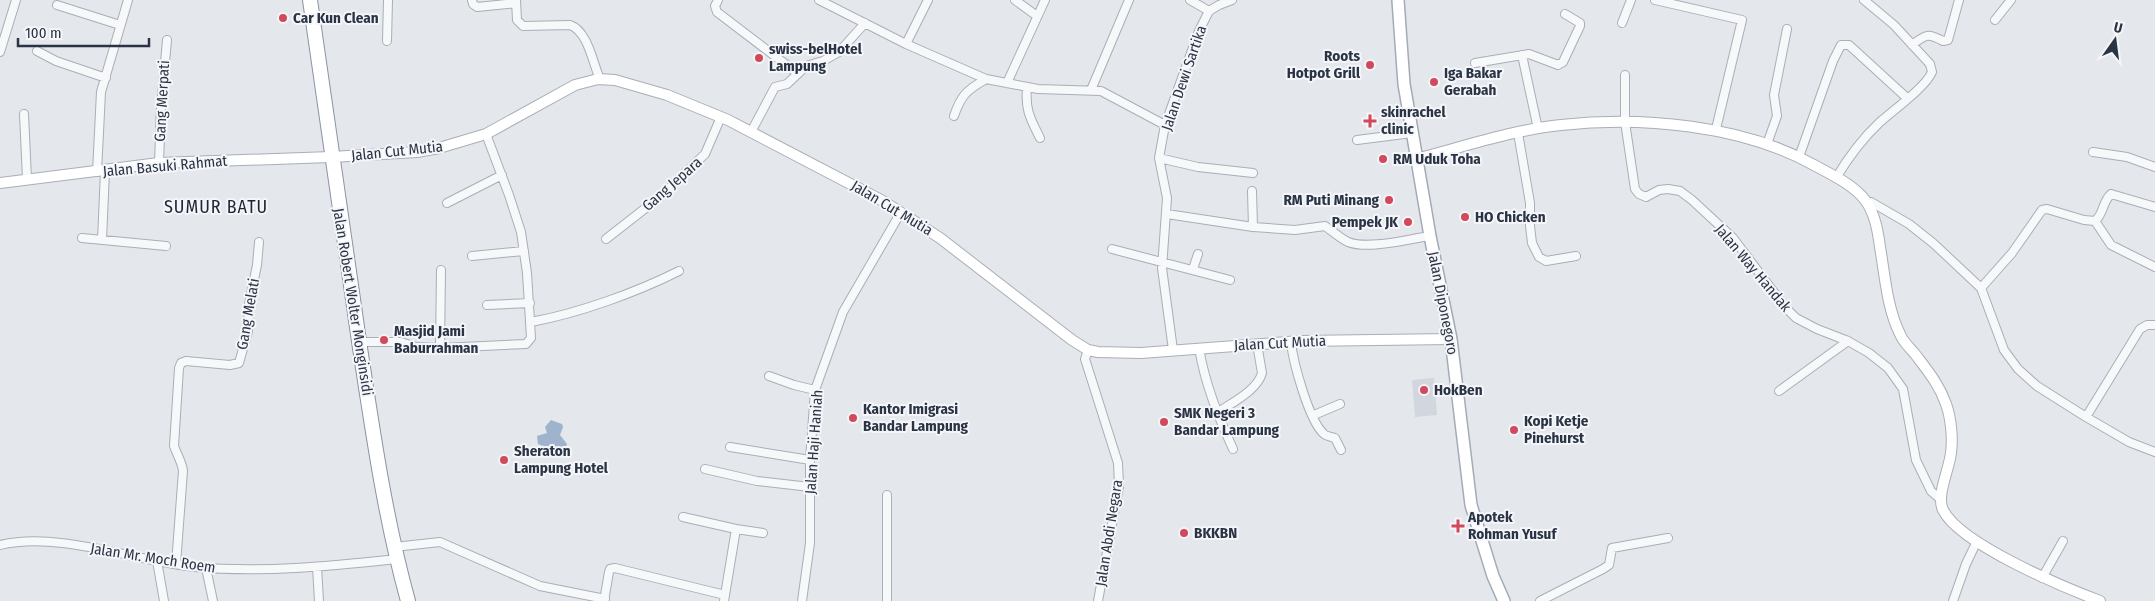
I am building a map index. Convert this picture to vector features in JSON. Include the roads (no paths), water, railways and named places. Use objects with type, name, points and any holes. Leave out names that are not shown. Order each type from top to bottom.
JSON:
[{"type":"highway","name":"Jalan Robert Wolter Monginsidi","points":[[310,0],[331,157],[374,441],[395,553],[408,601]]},
{"type":"main road","name":"Jalan Diponegoro","points":[[1398,0],[1404,84],[1430,236],[1451,339],[1471,505],[1490,568],[1504,601]]},
{"type":"main road","name":"Jalan Cut Mutia","points":[[331,157],[417,152],[439,148],[486,134],[575,85],[598,79],[615,80],[637,86],[721,117],[857,186],[940,238],[1072,340],[1088,350],[1106,352],[1173,350],[1291,342],[1451,339]]},
{"type":"main road","points":[[1416,159],[1538,129],[1561,125],[1625,122],[1716,130],[1767,144],[1799,157],[1858,192],[1867,202],[1876,227],[1891,312],[1900,336],[1936,381],[1950,413],[1952,450],[1947,475],[1939,498],[1943,510],[1952,522],[1977,541],[2042,578],[2100,601]]},
{"type":"main road","name":"Jalan Basuki Rahmat","points":[[0,183],[160,163],[331,157]]},
{"type":"street","points":[[0,52],[16,0]]},
{"type":"street","points":[[102,240],[101,92],[128,0]]},
{"type":"street","points":[[387,42],[388,0]]},
{"type":"street","points":[[472,0],[473,4],[477,7],[516,2],[517,20],[523,26],[570,25],[576,27],[585,40],[598,74],[598,79]]},
{"type":"street","points":[[718,0],[715,6],[717,12],[797,73]]},
{"type":"street","points":[[819,0],[906,44],[986,79],[1038,89],[1102,91],[1166,125]]},
{"type":"street","points":[[906,44],[928,0]]},
{"type":"street","points":[[1015,0],[1037,16]]},
{"type":"street","points":[[1007,83],[1045,0]]},
{"type":"street","points":[[1091,90],[1129,0]]},
{"type":"street","points":[[1190,0],[1209,11]]},
{"type":"street","name":"Jalan Dewi Sartika","points":[[1173,350],[1162,261],[1167,198],[1159,158],[1166,125],[1199,31],[1209,11],[1232,0]]},
{"type":"street","points":[[1622,22],[1631,0]]},
{"type":"street","points":[[1655,0],[1742,20],[1716,130]]},
{"type":"street","points":[[1836,178],[1853,151],[1932,72],[1930,64],[1894,25],[1864,0]]},
{"type":"street","points":[[1912,45],[1923,36],[1932,35],[1944,41],[1948,40],[1959,0]]},
{"type":"street","points":[[1995,20],[2010,0]]},
{"type":"street","points":[[57,5],[120,25]]},
{"type":"street","points":[[1476,63],[1522,55],[1536,55],[1555,65],[1563,62],[1580,23],[1564,14]]},
{"type":"street","points":[[751,132],[775,87],[787,84],[806,66],[823,61],[839,52],[865,23]]},
{"type":"street","points":[[1767,144],[1777,116],[1774,95],[1787,29]]},
{"type":"street","name":"Gang Merpati","points":[[160,163],[161,107],[167,40]]},
{"type":"street","points":[[1799,157],[1833,61],[1841,45],[1849,45],[1907,98]]},
{"type":"street","points":[[37,51],[56,61],[106,78]]},
{"type":"street","points":[[1522,55],[1538,129]]},
{"type":"street","points":[[1625,75],[1625,122]]},
{"type":"street","points":[[954,116],[960,98],[972,87],[986,79]]},
{"type":"street","points":[[1028,87],[1026,103],[1028,115],[1040,138]]},
{"type":"street","points":[[24,114],[27,179]]},
{"type":"street","name":"Gang Jepara","points":[[606,239],[661,196],[705,154],[721,117]]},
{"type":"street","name":"Jalan Way Handak","points":[[1625,122],[1636,189],[1639,194],[1646,197],[1659,190],[1680,191],[1732,238],[1785,307],[1796,318],[1817,329],[1848,341],[1869,353],[1888,368],[1903,389],[1916,460],[1930,490],[1939,498]]},
{"type":"street","points":[[1357,140],[1412,133]]},
{"type":"street","points":[[1518,133],[1530,203],[1530,226],[1536,253],[1542,260],[1546,261],[1576,256]]},
{"type":"street","points":[[359,342],[401,342],[416,348],[440,348],[526,344],[531,338],[530,303],[521,232],[486,134]]},
{"type":"street","points":[[2093,152],[2127,157],[2155,166]]},
{"type":"street","points":[[1159,158],[1198,167],[1253,173]]},
{"type":"street","points":[[448,203],[502,175]]},
{"type":"street","points":[[1252,191],[1252,227]]},
{"type":"street","points":[[1981,288],[2012,253],[2042,210],[2047,209],[2084,220],[2095,221],[2100,218],[2106,199],[2111,194],[2155,206]]},
{"type":"street","points":[[1867,202],[1871,202],[1909,224],[1933,243],[1981,288],[2004,350],[2018,368],[2037,386],[2129,442],[2155,452]]},
{"type":"street","name":"Jalan Haji Haniah","points":[[802,601],[810,543],[810,460],[815,390],[843,312],[901,212]]},
{"type":"street","points":[[1167,214],[1252,227],[1295,230],[1325,226],[1353,243],[1375,244],[1430,236]]},
{"type":"street","points":[[2095,221],[2110,245],[2155,267]]},
{"type":"street","points":[[82,238],[166,246]]},
{"type":"street","name":"Gang Melati","points":[[176,564],[183,472],[183,465],[177,457],[174,446],[179,368],[181,363],[186,361],[230,365],[239,363],[248,331],[249,304],[258,264],[259,242]]},
{"type":"street","points":[[1112,249],[1230,280]]},
{"type":"street","points":[[472,256],[524,251]]},
{"type":"street","points":[[1193,269],[1198,254]]},
{"type":"street","points":[[440,348],[441,270]]},
{"type":"street","points":[[531,322],[564,315],[640,289],[679,272]]},
{"type":"street","points":[[487,305],[530,303]]},
{"type":"street","points":[[2086,417],[2140,329],[2147,325],[2155,325]]},
{"type":"street","points":[[1778,391],[1848,341]]},
{"type":"street","points":[[1291,342],[1301,388],[1325,435],[1335,438],[1341,450]]},
{"type":"street","points":[[1217,414],[1256,385],[1261,377],[1257,344]]},
{"type":"street","points":[[1199,348],[1204,375],[1217,414],[1233,449]]},
{"type":"street","name":"Jalan Abdi Negara","points":[[1088,350],[1085,359],[1118,463],[1119,486],[1098,601]]},
{"type":"street","points":[[769,376],[815,390]]},
{"type":"street","points":[[1314,415],[1340,404]]},
{"type":"street","points":[[730,447],[810,460]]},
{"type":"street","points":[[705,469],[757,480],[810,487]]},
{"type":"street","points":[[887,495],[887,601]]},
{"type":"street","points":[[683,517],[763,534]]},
{"type":"street","points":[[604,600],[610,569],[615,568],[724,598],[736,529]]},
{"type":"street","points":[[1540,601],[1603,569],[1608,565],[1612,548],[1668,538]]},
{"type":"street","points":[[2042,578],[2062,540]]},
{"type":"street","points":[[1953,601],[1966,564],[1977,541]]},
{"type":"street","name":"Jalan Mr. Moch Roem","points":[[0,545],[17,542],[61,543],[206,568],[265,570],[316,567],[395,553],[440,542],[540,586],[604,600]]},
{"type":"street","points":[[157,561],[164,601]]},
{"type":"street","points":[[316,567],[319,601]]},
{"type":"street","points":[[206,568],[213,601]]},
{"type":"water","points":[[551,420],[562,424],[563,427],[560,435],[567,444],[564,452],[557,452],[551,446],[545,447],[538,444],[537,436],[547,433],[545,427]]},
{"type":"place","name":"Car Kun Clean","points":[[283,18]]},
{"type":"place","name":"swiss-belHotel Lampung","points":[[759,58]]},
{"type":"place","name":"Roots Hotpot Grill","points":[[1370,65]]},
{"type":"place","name":"Iga Bakar Gerabah","points":[[1434,82]]},
{"type":"place","name":"skinrachel clinic","points":[[1370,121]]},
{"type":"place","name":"RM Uduk Toha","points":[[1383,159]]},
{"type":"place","name":"RM Puti Minang","points":[[1389,200]]},
{"type":"place","name":"HO Chicken","points":[[1465,217]]},
{"type":"place","name":"Pempek JK","points":[[1408,222]]},
{"type":"place","name":"Masjid Jami Baburrahman","points":[[384,340]]},
{"type":"place","name":"HokBen","points":[[1424,390]]},
{"type":"place","name":"Kantor Imigrasi Bandar Lampung","points":[[853,418]]},
{"type":"place","name":"SMK Negeri 3 Bandar Lampung","points":[[1164,422]]},
{"type":"place","name":"Kopi Ketje Pinehurst","points":[[1514,430]]},
{"type":"place","name":"Sheraton Lampung Hotel","points":[[504,460]]},
{"type":"place","name":"Apotek Rohman Yusuf","points":[[1458,526]]},
{"type":"place","name":"BKKBN","points":[[1184,533]]},
{"type":"district","name":"SUMUR BATU","points":[[216,207]]}]
